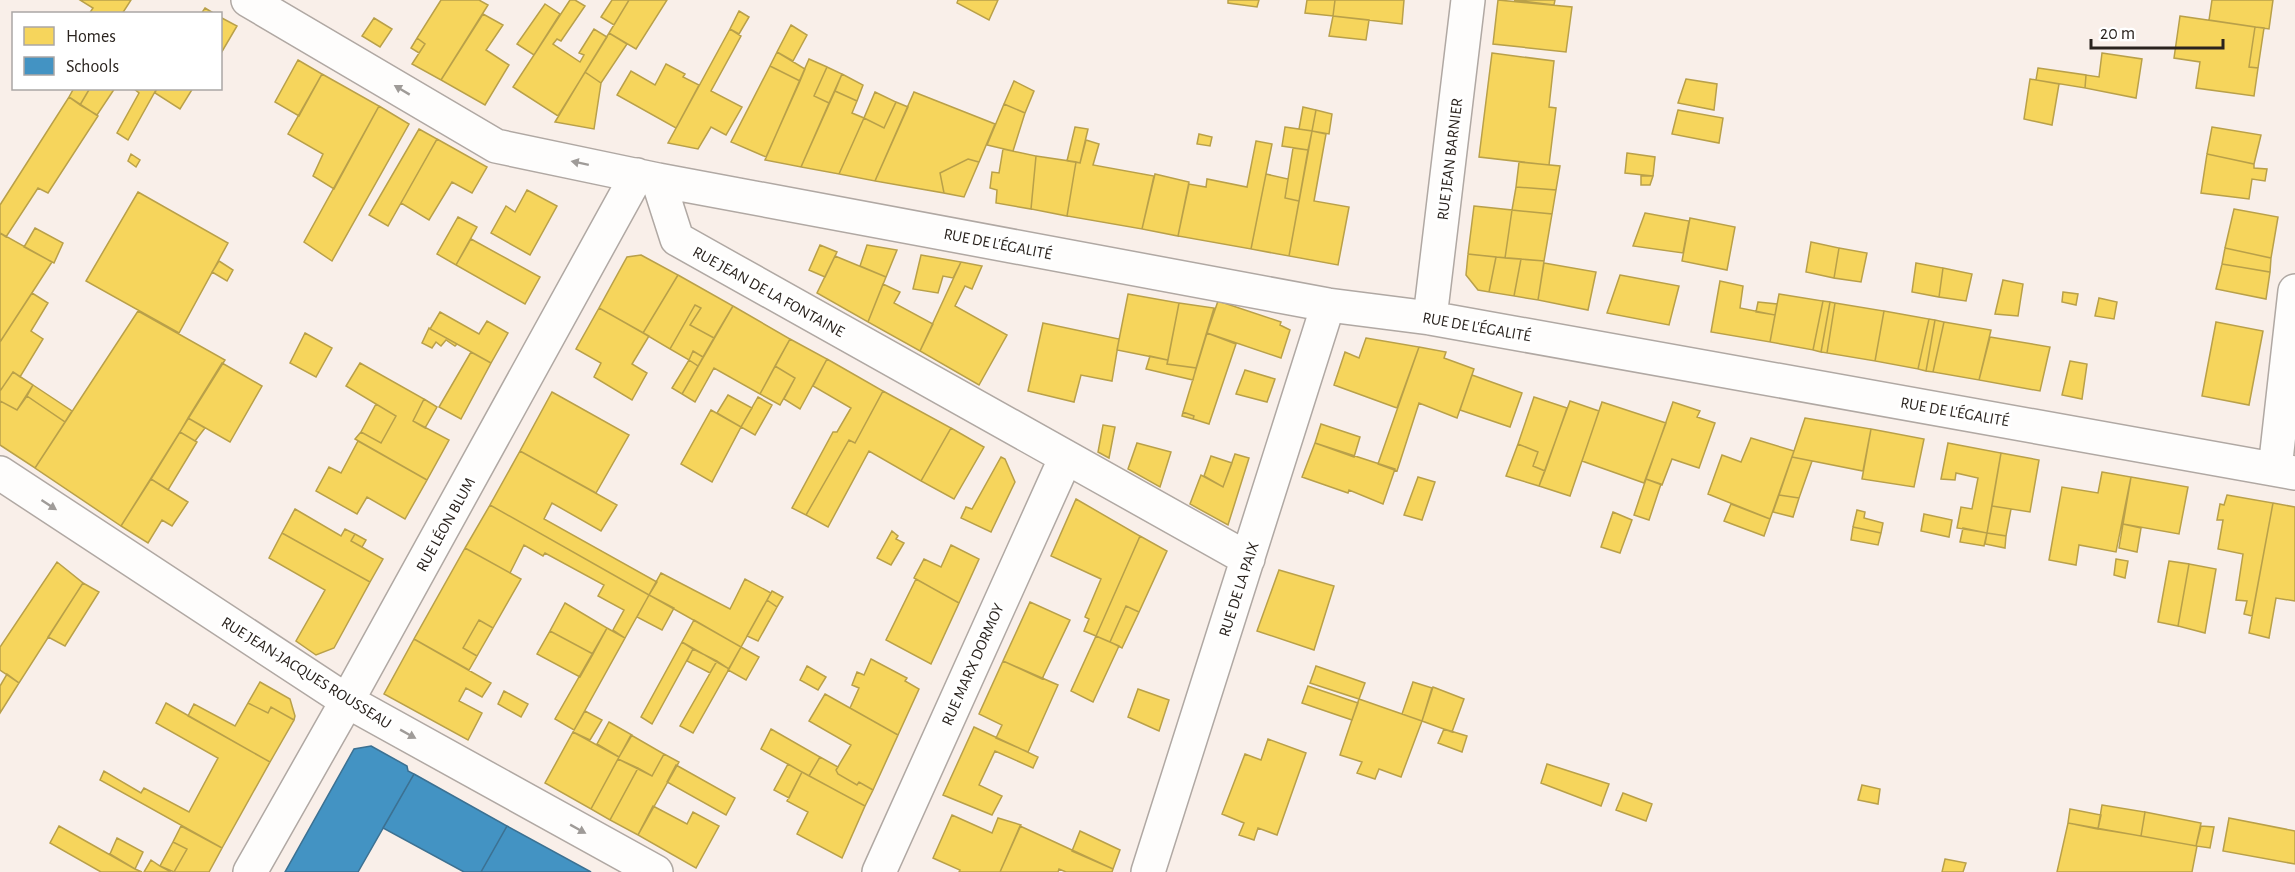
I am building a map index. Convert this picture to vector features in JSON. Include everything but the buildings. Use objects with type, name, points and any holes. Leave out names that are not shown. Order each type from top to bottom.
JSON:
[{"type":"street","name":"RUE JEAN BARNIER","points":[[1430,318],[1468,0]]},
{"type":"street","points":[[263,4],[496,146],[648,177]]},
{"type":"street","name":"RUE DE L'ÉGALITÉ","points":[[648,177],[1328,305],[1430,318],[2285,471]]},
{"type":"street","name":"RUE JEAN DE LA FONTAINE","points":[[648,177],[677,240],[1248,559]]},
{"type":"street","name":"RUE LÉON BLUM","points":[[250,872],[648,177]]},
{"type":"street","points":[[2285,471],[2295,291]]},
{"type":"street","name":"RUE DE LA PAIX","points":[[1148,872],[1328,305]]},
{"type":"street","name":"RUE MARX DORMOY","points":[[879,872],[1066,457]]},
{"type":"street","name":"RUE JEAN-JACQUES ROUSSEAU","points":[[0,473],[347,701],[656,872]]}]
